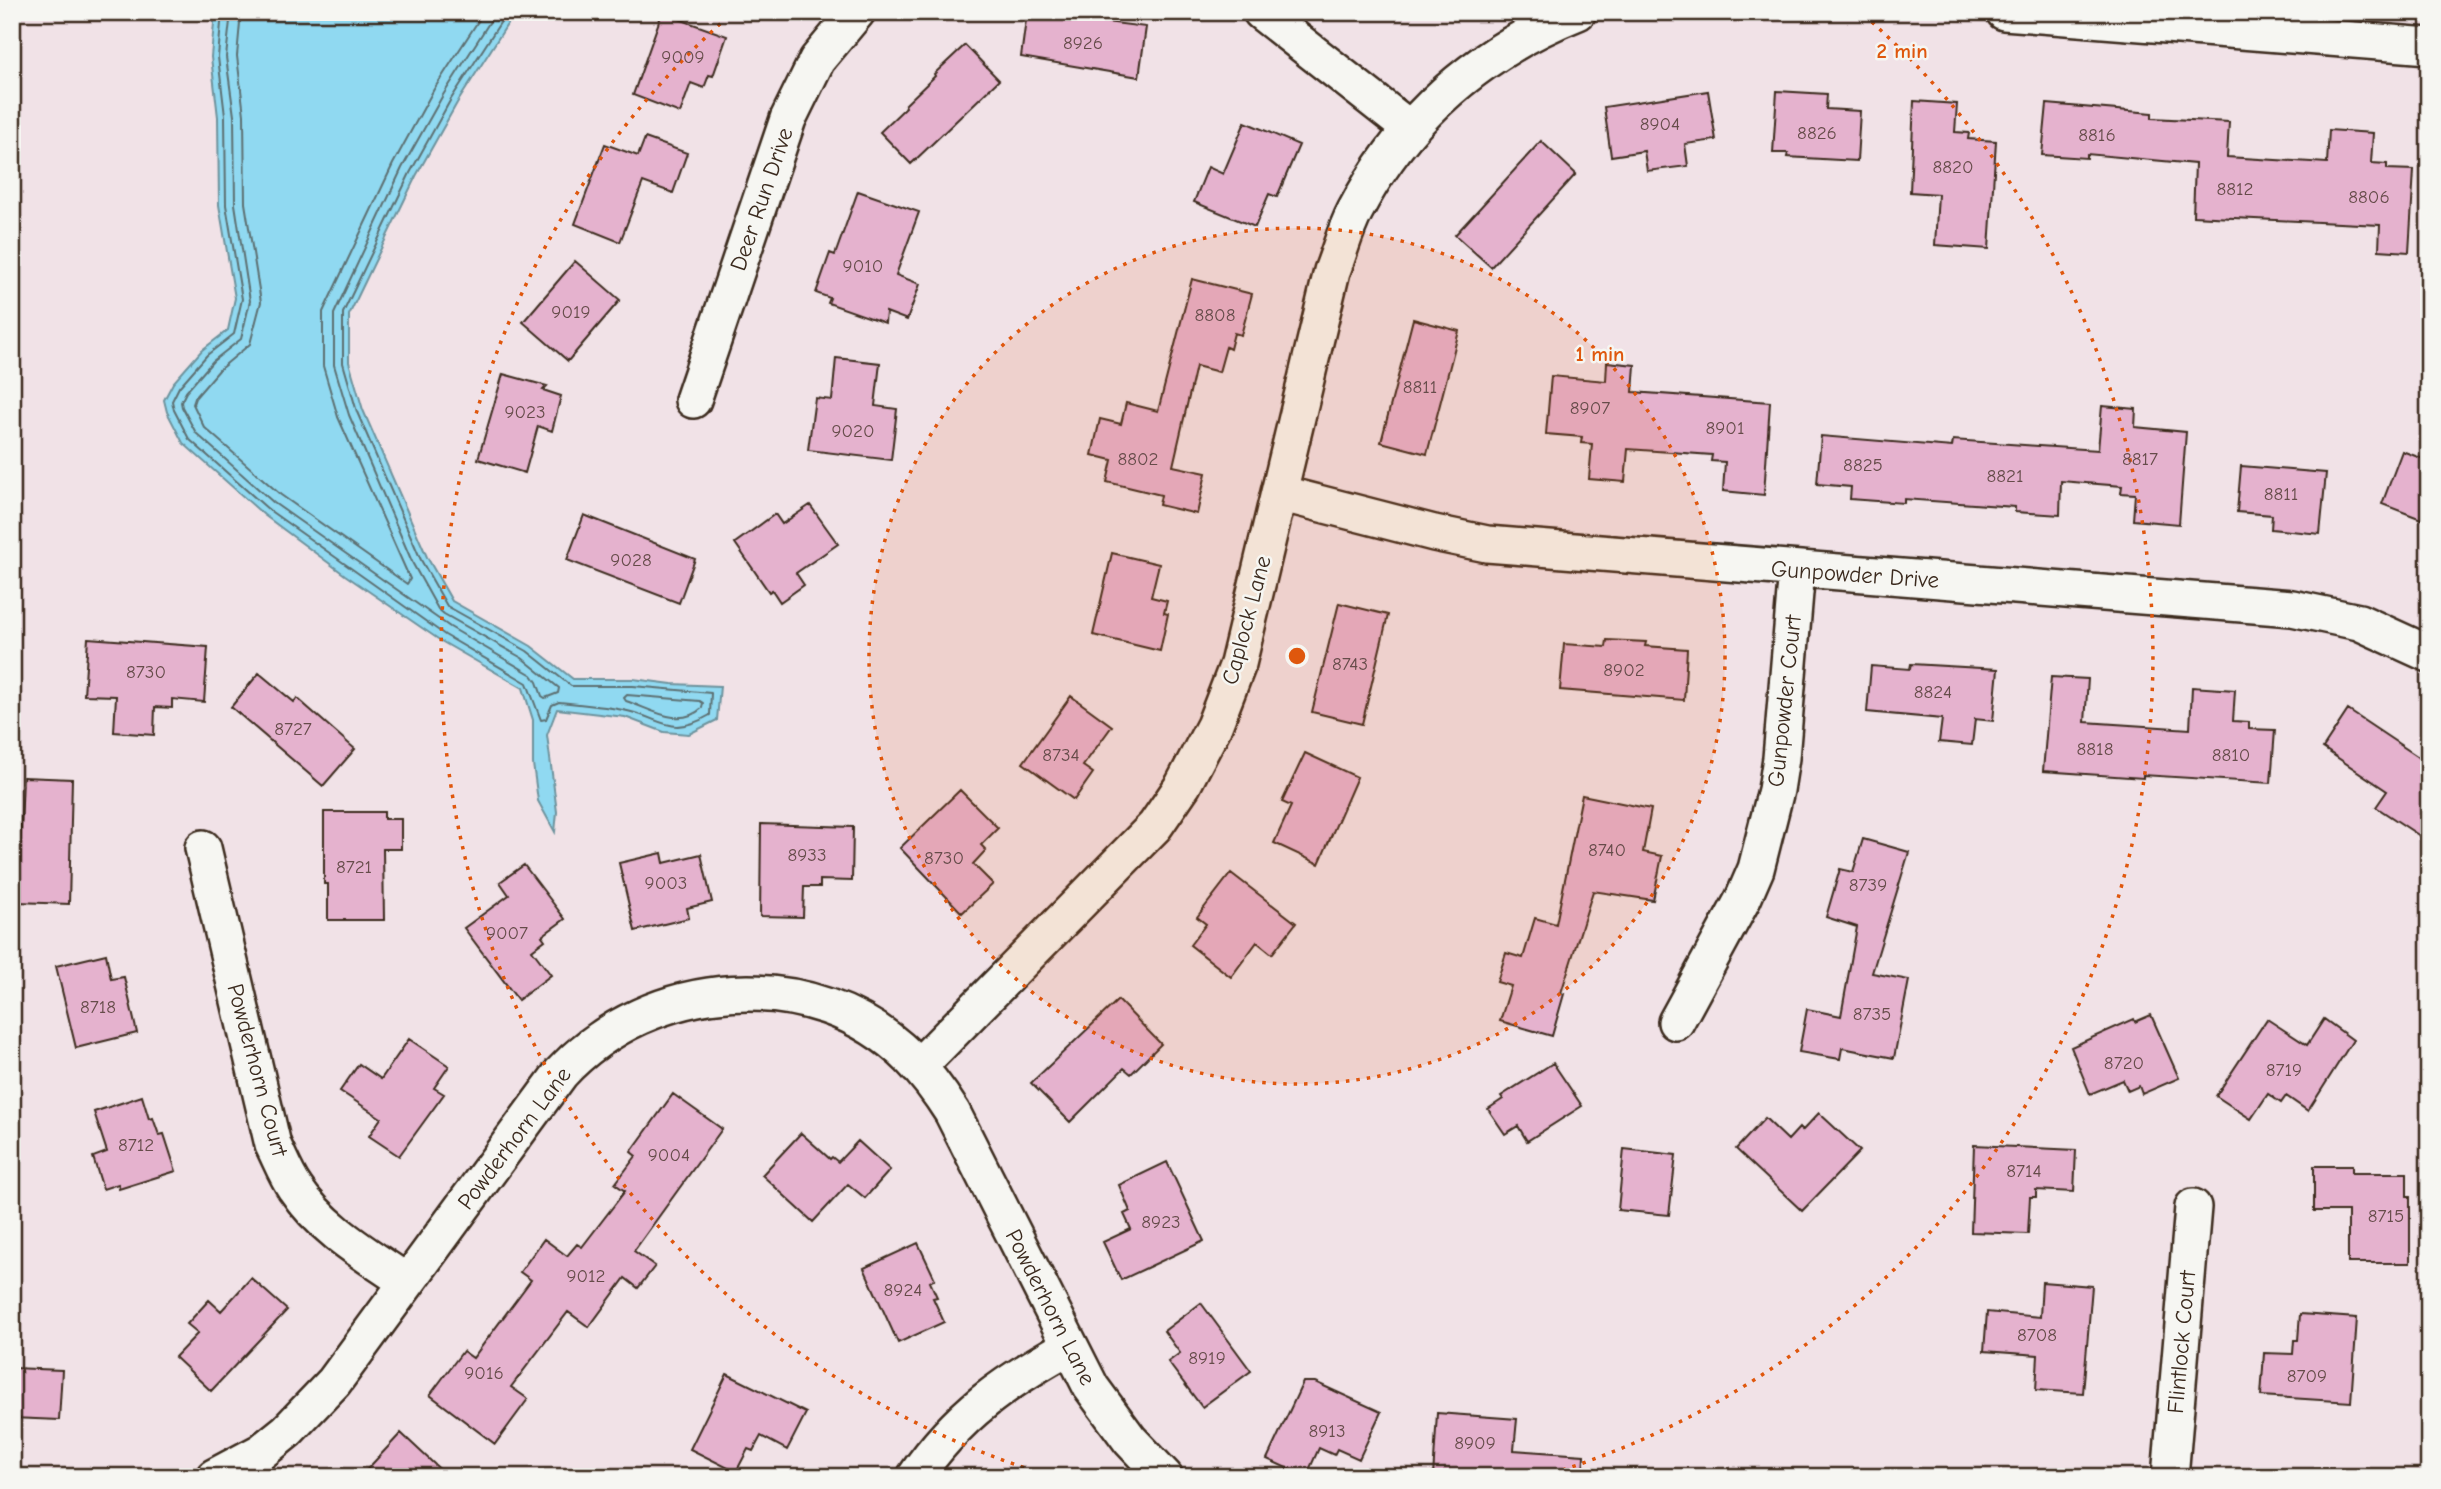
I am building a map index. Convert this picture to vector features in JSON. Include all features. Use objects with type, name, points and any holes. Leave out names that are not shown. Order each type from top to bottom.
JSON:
[{"type":"street","name":"Deer Run Drive","points":[[693,400],[788,119],[817,60],[856,12]]},
{"type":"street","points":[[1261,12],[1410,129],[1431,104],[1469,72],[1525,36],[1578,12]]},
{"type":"street","points":[[2004,12],[2429,46]]},
{"type":"street","name":"Caplock Lane","points":[[918,1067],[1143,839],[1183,785],[1214,726],[1238,664],[1332,271],[1342,240],[1371,181],[1410,129]]},
{"type":"street","name":"Gunpowder Drive","points":[[1279,493],[1487,544],[2292,608],[2359,622],[2429,654]]},
{"type":"street","name":"Gunpowder Court","points":[[1676,1022],[1756,869],[1776,790],[1781,758],[1797,569]]},
{"type":"street","name":"Powderhorn Court","points":[[203,848],[273,1145],[293,1187],[313,1212],[351,1244],[407,1282]]},
{"type":"street","name":"Powderhorn Lane","points":[[214,1477],[261,1452],[311,1408],[334,1382],[561,1073],[584,1050],[654,1008],[720,993],[769,994],[845,1014],[896,1046],[918,1067],[952,1112],[1091,1387],[1130,1440],[1165,1477]]},
{"type":"street","name":"Flintlock Court","points":[[2170,1477],[2193,1207]]},
{"type":"street","points":[[915,1477],[936,1447],[983,1401],[1022,1373],[1070,1346]]},
{"type":"water","points":[[215,12],[515,12],[457,103],[416,176],[349,315],[349,362],[363,410],[427,557],[452,601],[531,646],[573,679],[633,679],[720,686],[717,720],[689,734],[664,732],[625,717],[557,709],[547,735],[557,812],[555,832],[538,801],[533,764],[533,720],[523,688],[441,641],[264,515],[183,443],[167,412],[164,400],[173,383],[202,350],[228,330],[235,298],[219,205],[218,117],[211,57]]},
{"type":"building","points":[[1027,12],[1146,27],[1139,77],[1021,57]]},
{"type":"building","points":[[662,13],[727,36],[713,76],[709,75],[704,88],[691,83],[680,113],[633,95]]},
{"type":"building","points":[[965,45],[999,80],[911,164],[880,132]]},
{"type":"building","points":[[1708,91],[1716,140],[1685,144],[1688,166],[1647,171],[1644,151],[1611,156],[1604,107]]},
{"type":"building","points":[[1777,91],[1827,94],[1826,109],[1860,111],[1857,161],[1787,157],[1788,153],[1773,153]]},
{"type":"building","points":[[1914,101],[1957,104],[1955,132],[1969,133],[1968,139],[1996,141],[1989,249],[1935,245],[1938,194],[1910,192]]},
{"type":"building","points":[[2047,104],[2152,113],[2152,118],[2229,122],[2227,157],[2327,163],[2329,130],[2373,133],[2371,163],[2387,164],[2387,169],[2414,170],[2409,252],[2379,250],[2380,225],[2193,216],[2195,164],[2087,154],[2087,158],[2042,155]]},
{"type":"building","points":[[1245,122],[1299,145],[1277,197],[1269,194],[1255,227],[1194,202],[1208,167],[1223,174]]},
{"type":"building","points":[[645,138],[687,153],[673,193],[643,182],[620,242],[575,224],[605,144],[638,156]]},
{"type":"building","points":[[1541,141],[1576,174],[1491,267],[1455,235]]},
{"type":"building","points":[[858,191],[919,212],[896,275],[920,284],[907,320],[886,312],[885,323],[828,303],[830,298],[816,293],[830,253],[835,255]]},
{"type":"building","points":[[575,261],[620,300],[568,361],[523,322]]},
{"type":"building","points":[[1192,279],[1252,294],[1241,335],[1234,333],[1230,349],[1226,347],[1219,372],[1196,366],[1173,466],[1206,473],[1197,514],[1159,505],[1161,495],[1107,482],[1112,460],[1092,455],[1100,419],[1121,424],[1126,403],[1158,411]]},
{"type":"building","points":[[1413,319],[1459,331],[1427,454],[1381,442]]},
{"type":"building","points":[[836,358],[880,363],[875,406],[897,409],[891,460],[808,450],[815,398],[832,400]]},
{"type":"building","points":[[1607,362],[1635,365],[1633,392],[1770,402],[1764,495],[1723,491],[1725,462],[1711,461],[1712,455],[1628,449],[1625,482],[1589,479],[1592,444],[1581,443],[1582,437],[1546,434],[1551,376],[1606,381]]},
{"type":"building","points":[[503,374],[547,386],[543,390],[561,396],[552,431],[538,426],[525,473],[478,459]]},
{"type":"building","points":[[2102,406],[2136,409],[2135,427],[2186,432],[2179,524],[2133,520],[2135,494],[2121,493],[2122,486],[2061,481],[2060,515],[2015,512],[2015,507],[1904,499],[1904,503],[1850,499],[1851,487],[1817,484],[1821,436],[1952,447],[1953,440],[2098,450]]},
{"type":"building","points":[[2402,451],[2429,461],[2429,522],[2382,504]]},
{"type":"building","points":[[2241,466],[2326,473],[2320,534],[2271,529],[2272,515],[2237,512]]},
{"type":"building","points":[[810,505],[838,544],[796,573],[804,585],[780,602],[772,590],[769,592],[735,543],[775,514],[782,524]]},
{"type":"building","points":[[584,515],[695,559],[679,603],[567,560]]},
{"type":"building","points":[[1112,553],[1159,564],[1151,597],[1167,601],[1164,613],[1168,614],[1160,651],[1093,635]]},
{"type":"building","points":[[1339,603],[1388,615],[1362,724],[1312,712]]},
{"type":"building","points":[[88,638],[208,647],[204,702],[172,699],[172,708],[155,707],[154,735],[114,732],[116,696],[84,695]]},
{"type":"building","points":[[1607,640],[1646,642],[1645,646],[1687,649],[1684,700],[1560,690],[1564,644],[1606,647]]},
{"type":"building","points":[[1911,664],[1998,669],[1993,721],[1975,719],[1972,745],[1939,742],[1942,719],[1867,712],[1871,666],[1910,669]]},
{"type":"building","points":[[259,673],[294,702],[297,698],[355,749],[323,786],[231,707]]},
{"type":"building","points":[[2051,677],[2088,679],[2085,722],[2190,729],[2192,687],[2235,690],[2233,721],[2249,722],[2249,729],[2275,730],[2271,783],[2043,771]]},
{"type":"building","points":[[1071,696],[1112,726],[1083,766],[1093,773],[1074,800],[1023,763]]},
{"type":"building","points":[[2348,710],[2429,764],[2429,842],[2376,807],[2387,791],[2323,748]]},
{"type":"building","points":[[1305,753],[1357,777],[1319,864],[1274,843],[1291,806],[1282,802]]},
{"type":"building","points":[[23,777],[72,779],[69,904],[18,902]]},
{"type":"building","points":[[960,790],[998,828],[981,845],[986,850],[973,864],[993,884],[962,913],[900,848]]},
{"type":"building","points":[[1582,795],[1651,809],[1643,852],[1662,856],[1653,900],[1593,891],[1561,993],[1564,994],[1552,1036],[1500,1021],[1511,986],[1497,982],[1506,953],[1523,958],[1535,918],[1556,924]]},
{"type":"building","points":[[324,812],[384,812],[384,819],[401,819],[401,849],[383,849],[384,920],[328,920],[328,884],[324,884]]},
{"type":"building","points":[[761,824],[853,827],[852,881],[820,880],[820,887],[804,887],[803,917],[760,916]]},
{"type":"building","points":[[1863,839],[1909,852],[1872,973],[1909,980],[1894,1058],[1842,1048],[1840,1059],[1799,1052],[1807,1009],[1841,1016],[1857,927],[1826,917],[1840,869],[1853,872]]},
{"type":"building","points":[[662,853],[664,863],[701,854],[712,902],[687,908],[689,918],[635,931],[619,863]]},
{"type":"building","points":[[524,865],[565,919],[542,936],[545,940],[532,950],[551,975],[518,1000],[464,928],[509,895],[500,882]]},
{"type":"building","points":[[1231,873],[1296,923],[1272,954],[1257,942],[1231,977],[1190,945],[1206,924],[1197,917]]},
{"type":"building","points":[[106,954],[111,979],[124,977],[137,1033],[76,1048],[56,966]]},
{"type":"building","points":[[1118,1000],[1161,1044],[1131,1074],[1124,1068],[1070,1122],[1031,1083]]},
{"type":"building","points":[[2151,1015],[2179,1078],[2142,1094],[2139,1086],[2128,1091],[2123,1080],[2090,1094],[2071,1047],[2134,1019],[2135,1022]]},
{"type":"building","points":[[2267,1019],[2307,1045],[2324,1019],[2353,1040],[2308,1111],[2286,1096],[2281,1103],[2268,1094],[2251,1119],[2216,1096]]},
{"type":"building","points":[[409,1039],[449,1066],[434,1088],[444,1094],[399,1156],[369,1136],[381,1118],[340,1091],[359,1064],[381,1079]]},
{"type":"building","points":[[1553,1063],[1582,1106],[1527,1141],[1518,1126],[1505,1134],[1488,1109],[1503,1099],[1501,1096]]},
{"type":"building","points":[[673,1094],[722,1129],[634,1251],[655,1266],[638,1288],[625,1278],[589,1327],[568,1312],[511,1387],[528,1399],[495,1444],[430,1395],[463,1351],[473,1358],[531,1280],[520,1272],[544,1239],[567,1256],[577,1244],[582,1247],[625,1191],[615,1184],[636,1156],[631,1152]]},
{"type":"building","points":[[142,1096],[149,1119],[153,1118],[159,1135],[164,1134],[176,1171],[119,1189],[118,1184],[103,1189],[93,1157],[107,1152],[94,1112]]},
{"type":"building","points":[[1819,1113],[1860,1151],[1802,1211],[1736,1149],[1765,1118],[1788,1140],[1799,1128],[1802,1131]]},
{"type":"building","points":[[801,1133],[830,1159],[832,1157],[838,1162],[858,1141],[890,1170],[865,1198],[848,1184],[813,1222],[762,1175]]},
{"type":"building","points":[[1974,1145],[2076,1150],[2074,1192],[2036,1190],[2036,1197],[2030,1197],[2028,1234],[1971,1232]]},
{"type":"building","points":[[1624,1149],[1676,1155],[1669,1215],[1618,1210]]},
{"type":"building","points":[[1167,1162],[1204,1241],[1121,1280],[1103,1242],[1131,1229],[1124,1214],[1130,1211],[1119,1185]]},
{"type":"building","points":[[2314,1166],[2352,1166],[2352,1173],[2407,1173],[2407,1196],[2410,1196],[2410,1263],[2348,1263],[2348,1211],[2314,1211]]},
{"type":"building","points":[[918,1243],[935,1279],[930,1282],[937,1297],[933,1298],[944,1322],[898,1343],[864,1268]]},
{"type":"building","points":[[251,1278],[287,1310],[211,1391],[175,1357],[198,1333],[187,1324],[209,1300],[221,1311]]},
{"type":"building","points":[[2042,1282],[2092,1286],[2083,1393],[2036,1390],[2038,1355],[1984,1351],[1987,1312],[2040,1317]]},
{"type":"building","points":[[1201,1303],[1251,1371],[1202,1407],[1168,1362],[1180,1353],[1164,1331]]},
{"type":"building","points":[[2300,1314],[2357,1318],[2351,1402],[2261,1396],[2264,1353],[2293,1354],[2294,1340],[2298,1340]]},
{"type":"building","points":[[12,1368],[62,1370],[59,1420],[12,1418]]},
{"type":"building","points":[[727,1374],[806,1413],[787,1450],[761,1436],[753,1451],[748,1449],[736,1472],[690,1449]]},
{"type":"building","points":[[1303,1382],[1315,1382],[1381,1412],[1359,1459],[1337,1449],[1334,1455],[1319,1448],[1306,1477],[1267,1459]]},
{"type":"building","points":[[1437,1413],[1517,1419],[1514,1450],[1584,1455],[1583,1477],[1433,1477]]},
{"type":"building","points":[[401,1433],[448,1477],[360,1477]]}]
